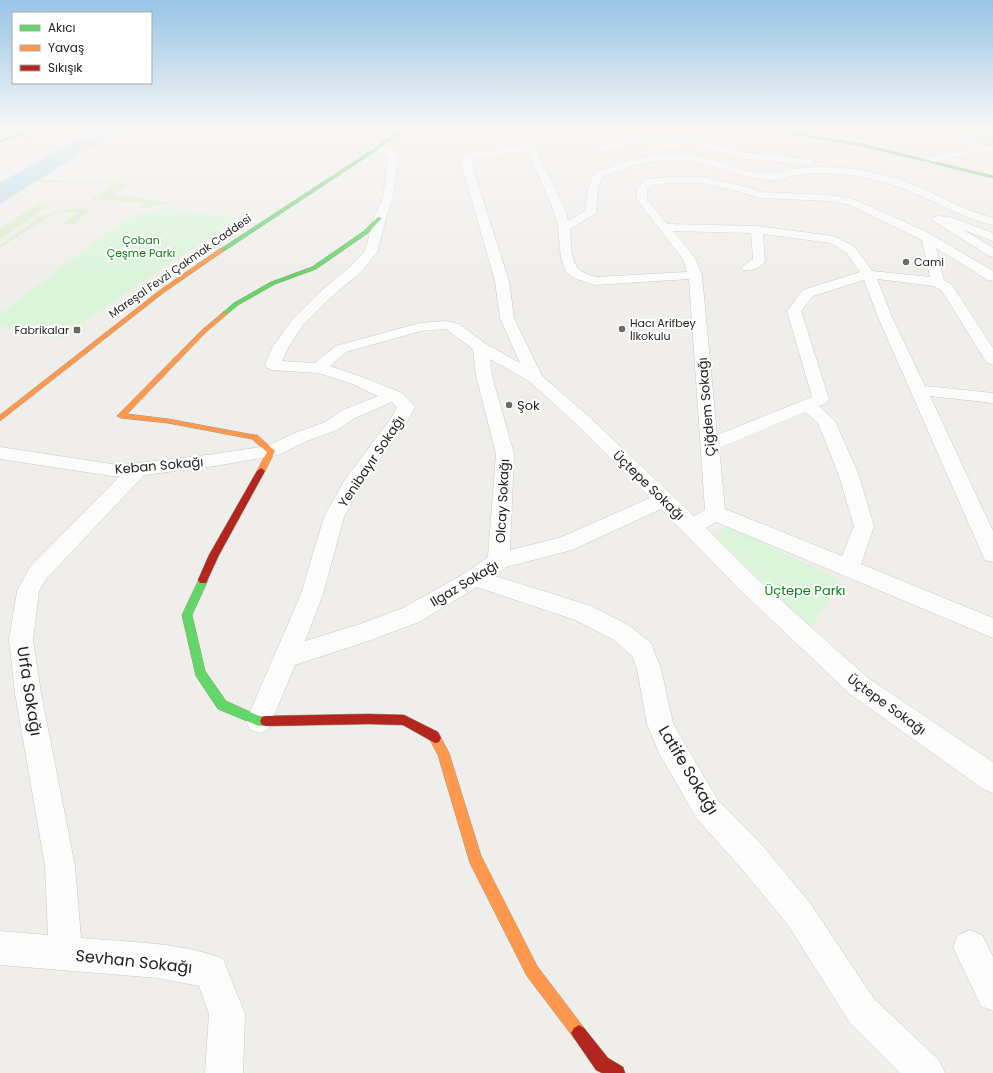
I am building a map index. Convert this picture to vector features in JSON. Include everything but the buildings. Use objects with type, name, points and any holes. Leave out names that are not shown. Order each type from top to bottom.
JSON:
[{"type":"main road","name":"Mareşal Fevzi Çakmak Caddesi","points":[[147,291],[319,178]]},
{"type":"main road","name":"Mareşal Fevzi Çakmak Caddesi","points":[[0,419],[121,322],[161,292],[257,226],[331,178]]},
{"type":"main road","points":[[380,218],[366,232],[314,268],[273,283],[236,304],[204,331],[121,416],[168,421],[254,437],[270,451],[252,489],[214,554],[187,615],[200,673],[222,705],[259,720],[404,720],[434,736],[443,753],[475,858],[532,971],[602,1064],[617,1073]]},
{"type":"street","name":"Yenibayır Sokağı","points":[[259,720],[312,594],[334,517],[351,486],[400,418],[406,407],[396,397],[356,380],[319,368],[273,365],[281,346],[298,322],[326,294],[357,268],[371,252],[380,218],[388,197],[390,178]]},
{"type":"street","name":"Üçtepe Sokağı","points":[[471,178],[502,281],[507,318],[535,378],[580,418],[747,583],[859,686],[993,779]]},
{"type":"street","points":[[545,178],[559,209],[564,227],[568,258],[571,268],[587,279],[595,281],[695,275]]},
{"type":"street","points":[[564,227],[576,222],[590,213],[593,189],[597,178]]},
{"type":"street","points":[[880,178],[922,193],[980,219],[993,222]]},
{"type":"street","points":[[900,178],[942,192]]},
{"type":"street","name":"Çiğdem Sokağı","points":[[715,513],[695,275],[689,258],[642,200],[642,188],[649,182],[669,180],[702,180],[744,189],[760,195],[830,198],[853,202],[928,239],[993,277]]},
{"type":"street","points":[[993,237],[946,219],[938,219],[993,253]]},
{"type":"street","points":[[665,227],[757,230],[832,240],[850,249],[868,274],[885,317],[993,554]]},
{"type":"street","points":[[748,267],[759,261],[757,230]]},
{"type":"street","points":[[928,239],[938,282]]},
{"type":"street","points":[[710,445],[822,399],[794,311],[808,293],[868,274],[938,282],[947,288],[993,360]]},
{"type":"street","points":[[319,368],[341,349],[420,327],[446,325],[454,327],[481,347],[535,378]]},
{"type":"street","name":"Olcay Sokağı","points":[[481,347],[484,376],[505,454],[499,562]]},
{"type":"street","points":[[918,390],[993,398]]},
{"type":"street","name":"Keban Sokağı","points":[[0,453],[112,470],[138,469],[270,451],[331,426],[349,414],[392,396]]},
{"type":"street","points":[[807,405],[826,421],[848,473],[864,526],[849,567]]},
{"type":"street","name":"Urfa Sokağı","points":[[66,954],[60,866],[28,693],[21,640],[28,591],[38,573],[55,554],[138,469]]},
{"type":"street","name":"Ilgaz Sokağı","points":[[286,657],[363,633],[411,615],[475,578],[499,562],[564,544],[664,500]]},
{"type":"street","points":[[692,527],[715,513],[849,567],[993,628]]},
{"type":"street","name":"Latife Sokağı","points":[[475,578],[583,613],[622,633],[642,650],[649,669],[660,724],[669,744],[707,808],[752,857],[799,914],[862,1011],[926,1073]]},
{"type":"street","points":[[970,947],[993,994]]},
{"type":"street","name":"Sevhan Sokağı","points":[[0,948],[158,960],[211,971],[227,1014],[224,1073]]},
{"type":"green space","points":[[40,179],[129,184],[113,194],[169,203],[137,209],[146,203],[91,199],[112,185],[36,182]]},
{"type":"green space","points":[[38,204],[49,205],[0,239],[0,229]]},
{"type":"green space","points":[[69,208],[89,210],[74,224],[61,224],[78,213],[60,212],[48,217],[0,246],[39,217]]},
{"type":"green space","name":"Çoban Çeşme Parkı","points":[[171,208],[239,219],[154,274],[61,338],[0,326],[0,312],[3,312],[131,215]]},
{"type":"green space","name":"Üçtepe Parkı","points":[[728,526],[840,580],[810,630],[715,535]]},
{"type":"water","points":[[9,178],[41,178],[0,204],[0,183]]},
{"type":"traffic: fast","points":[[222,250],[332,178]]},
{"type":"traffic: fast","points":[[224,314],[236,304],[273,283],[314,268],[366,232],[380,218]]},
{"type":"traffic: fast","points":[[203,580],[187,615],[200,673],[222,705],[259,721],[266,721]]},
{"type":"traffic: slow","points":[[0,419],[161,292],[222,250]]},
{"type":"traffic: slow","points":[[224,314],[204,331],[121,416],[168,421],[254,437],[271,451],[261,471]]},
{"type":"traffic: slow","points":[[435,738],[443,753],[475,858],[532,971],[579,1033]]},
{"type":"traffic: jam","points":[[203,580],[214,555],[261,471]]},
{"type":"traffic: jam","points":[[266,721],[369,719],[404,720],[434,736],[435,738]]},
{"type":"traffic: jam","points":[[579,1033],[602,1064],[617,1073]]},
{"type":"place","name":"Cami","points":[[906,262]]},
{"type":"place","name":"Hacı Arifbey İlkokulu","points":[[622,329]]},
{"type":"place","name":"Fabrikalar","points":[[77,330]]},
{"type":"place","name":"Şok","points":[[509,405]]}]
